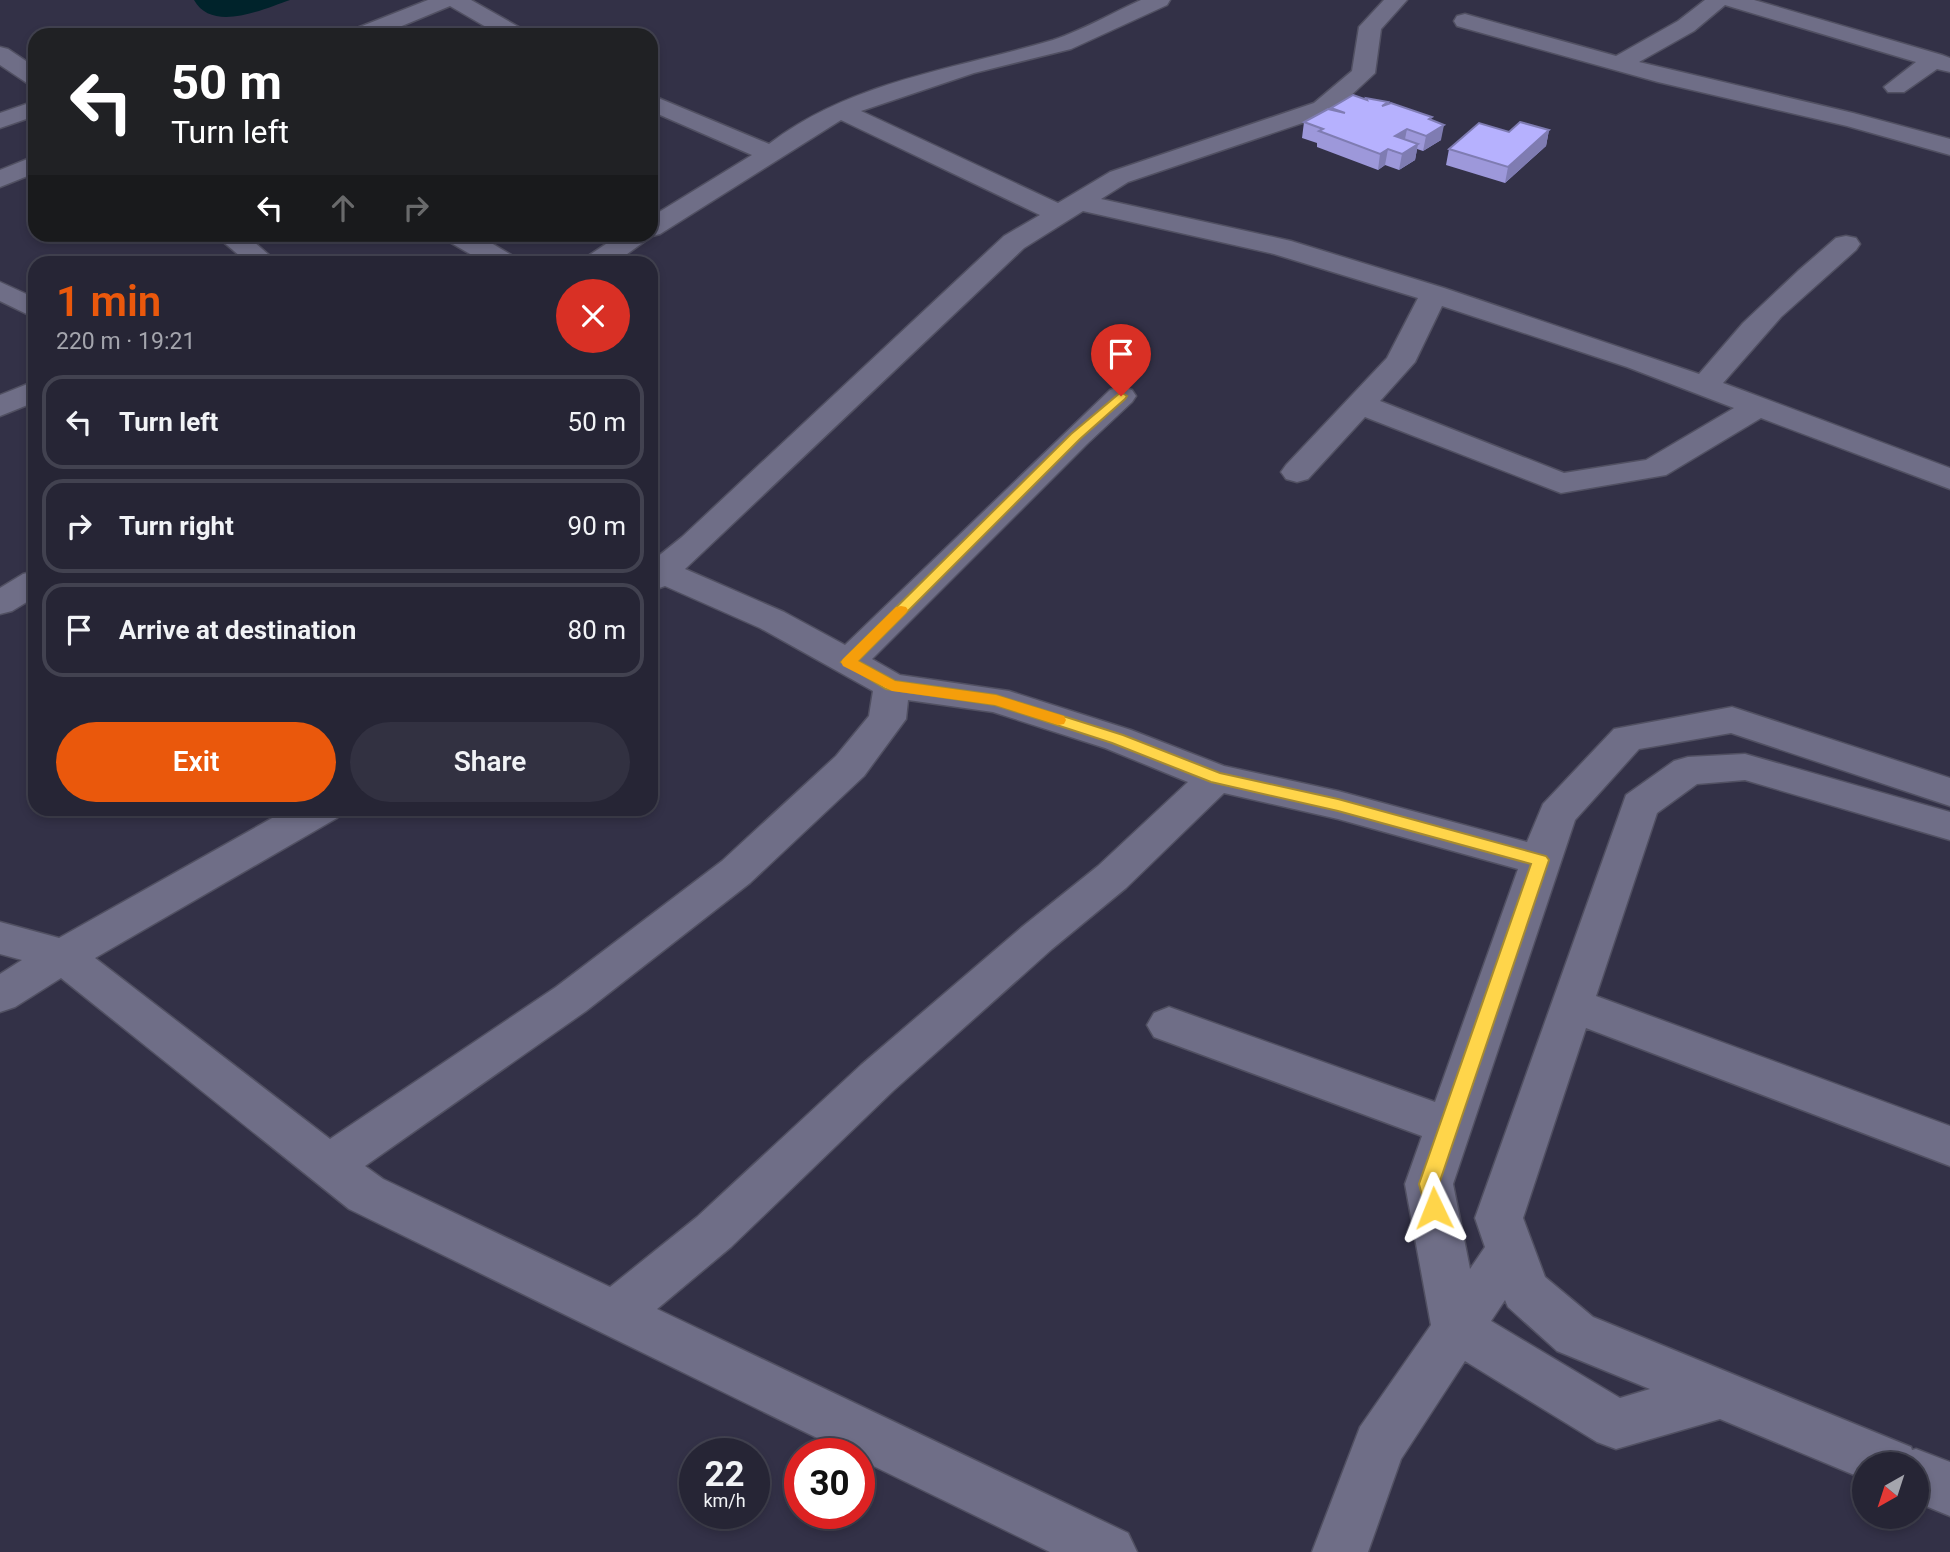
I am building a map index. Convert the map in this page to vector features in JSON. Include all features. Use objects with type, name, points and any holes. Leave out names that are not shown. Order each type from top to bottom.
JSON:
[{"type":"street","points":[[377,28],[447,0]]},
{"type":"street","points":[[455,0],[504,28]]},
{"type":"street","points":[[658,224],[771,154],[797,134],[840,110],[966,68],[1062,44],[1160,0]]},
{"type":"street","points":[[658,574],[715,524],[1014,242],[1119,177],[1323,108],[1363,74],[1370,27],[1396,0]]},
{"type":"street","points":[[1619,64],[1686,26],[1718,0]]},
{"type":"street","points":[[1730,0],[1942,63]]},
{"type":"street","points":[[1465,21],[1619,64],[1853,120],[1950,147]]},
{"type":"street","points":[[5,62],[28,74]]},
{"type":"street","points":[[1896,87],[1942,63]]},
{"type":"street","points":[[658,105],[771,154]]},
{"type":"street","points":[[840,110],[1068,208],[1281,247],[1434,294],[1705,387],[1950,479]]},
{"type":"street","points":[[0,121],[28,111]]},
{"type":"street","points":[[0,179],[28,167]]},
{"type":"street","points":[[237,242],[255,256]]},
{"type":"street","points":[[469,242],[493,256]]},
{"type":"street","points":[[607,256],[628,242]]},
{"type":"street","points":[[1705,387],[1730,352],[1802,280],[1846,244]]},
{"type":"street","points":[[0,290],[28,305]]},
{"type":"street","points":[[1297,472],[1400,362],[1434,294]]},
{"type":"street","points":[[0,407],[28,393]]},
{"type":"street","points":[[848,662],[1121,396]]},
{"type":"street","points":[[1362,405],[1561,483],[1655,468],[1758,407]]},
{"type":"street","points":[[658,577],[772,620],[892,686],[996,700],[1118,739],[1216,778],[1338,805],[1540,860]]},
{"type":"street","points":[[0,603],[28,586]]},
{"type":"street","points":[[329,1165],[571,999],[736,872],[850,766],[887,719],[892,686]]},
{"type":"street","points":[[1721,1394],[1616,1424],[1457,1328],[1429,1184],[1557,814],[1627,738],[1731,720],[1950,792]]},
{"type":"street","points":[[1861,1452],[1575,1334],[1526,1291],[1499,1219],[1640,805],[1688,771],[1745,767],[1950,826]]},
{"type":"street","points":[[614,1314],[714,1232],[877,1078],[1112,877],[1216,778]]},
{"type":"street","points":[[0,995],[63,956],[309,816]]},
{"type":"street","points":[[0,938],[63,956],[366,1194],[1108,1552]]},
{"type":"street","points":[[1572,1004],[1950,1146]]},
{"type":"street","points":[[1169,1025],[1448,1126]]},
{"type":"street","points":[[1340,1552],[1380,1444],[1511,1250]]},
{"type":"street","points":[[1929,1480],[1950,1489]]},
{"type":"shaded area","points":[[194,0],[290,0],[253,13],[225,17],[202,10]]},
{"type":"building","points":[[1353,95],[1367,100],[1366,98],[1388,102],[1382,106],[1391,103],[1432,117],[1429,119],[1444,125],[1426,136],[1407,129],[1395,136],[1418,144],[1402,154],[1388,149],[1380,154],[1319,131],[1323,129],[1304,122],[1328,109],[1345,113],[1331,108]]},
{"type":"building","points":[[1520,122],[1549,130],[1508,167],[1449,149],[1479,123],[1509,132]]},
{"type":"slow traffic","points":[[901,610],[848,662],[892,686],[996,700],[1058,720]]},
{"type":"route","points":[[1121,396],[848,662],[892,686],[996,700],[1118,739],[1216,778],[1338,805],[1540,860],[1429,1184],[1434,1208]]}]
